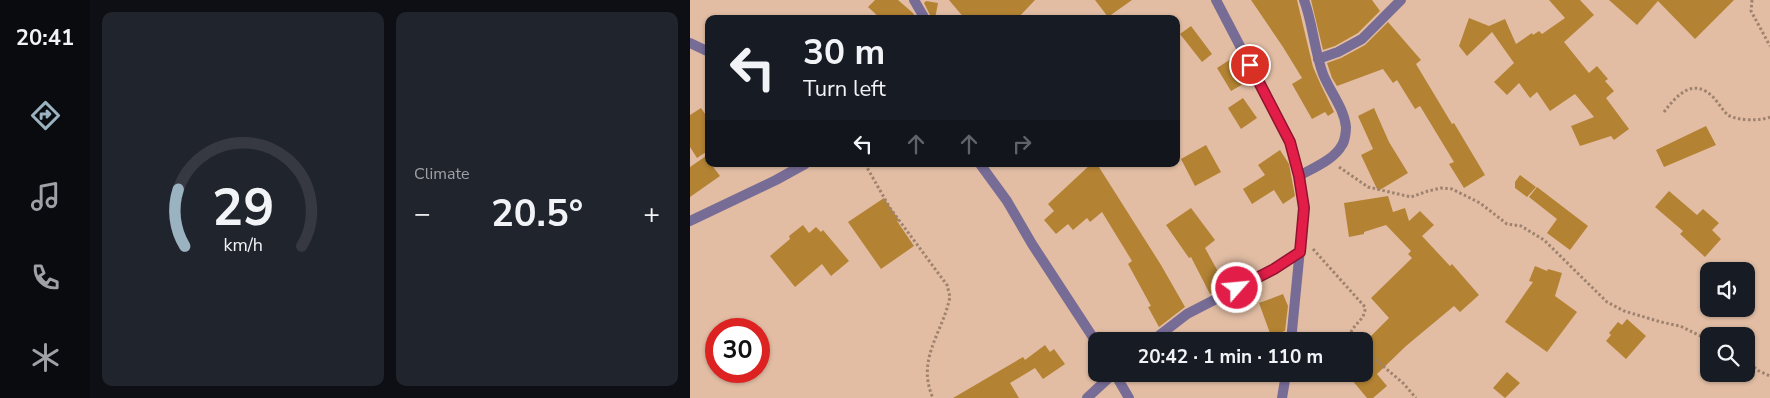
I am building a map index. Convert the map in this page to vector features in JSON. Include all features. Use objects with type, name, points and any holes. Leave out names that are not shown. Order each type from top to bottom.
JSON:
[{"type":"street","points":[[914,0],[923,15]]},
{"type":"street","points":[[1216,0],[1290,142],[1299,176],[1304,208],[1292,332]]},
{"type":"street","points":[[1299,176],[1328,159],[1343,145],[1346,128],[1341,108],[1330,90],[1318,59],[1309,14],[1304,0]]},
{"type":"street","points":[[1318,59],[1338,52],[1362,39],[1401,0]]},
{"type":"street","points":[[690,43],[705,50]]},
{"type":"street","points":[[690,221],[800,167]]},
{"type":"street","points":[[982,167],[1007,201],[1032,244],[1089,332]]},
{"type":"street","points":[[1164,332],[1188,314],[1274,269],[1300,252]]},
{"type":"street","points":[[1087,398],[1105,382]]},
{"type":"street","points":[[1119,382],[1129,398]]},
{"type":"street","points":[[1282,398],[1285,382]]},
{"type":"path","points":[[1752,0],[1751,11],[1770,46]]},
{"type":"path","points":[[1664,112],[1674,98],[1686,90],[1696,88],[1704,90],[1711,95],[1728,115],[1752,120],[1764,120],[1770,117]]},
{"type":"path","points":[[1328,159],[1368,187],[1411,197],[1441,188],[1452,189],[1480,203],[1507,224],[1521,226],[1544,240],[1607,302],[1624,312],[1680,326],[1700,336]]},
{"type":"path","points":[[867,167],[890,208],[947,285],[950,297],[930,348],[928,363],[928,378],[933,398]]},
{"type":"path","points":[[1302,235],[1365,307],[1362,318],[1351,329],[1351,332]]},
{"type":"path","points":[[1373,358],[1403,383],[1416,398]]},
{"type":"path","points":[[1755,368],[1770,376]]},
{"type":"building","points":[[875,0],[898,0],[914,15],[877,15],[868,7]]},
{"type":"building","points":[[949,0],[1035,0],[1021,15],[962,15]]},
{"type":"building","points":[[1095,0],[1132,0],[1111,15],[1106,15]]},
{"type":"building","points":[[1251,0],[1297,0],[1313,67],[1334,112],[1328,116],[1325,112],[1312,119],[1292,84],[1302,78]]},
{"type":"building","points":[[1311,0],[1372,0],[1380,11],[1358,33],[1335,46],[1323,50]]},
{"type":"building","points":[[1549,0],[1580,0],[1594,15],[1564,42],[1589,73],[1597,66],[1608,79],[1605,81],[1614,91],[1606,98],[1629,129],[1614,140],[1611,136],[1580,146],[1571,126],[1594,117],[1575,94],[1550,111],[1537,92],[1530,98],[1519,83],[1507,95],[1494,82],[1514,63],[1492,32],[1467,56],[1459,46],[1469,18],[1489,26],[1505,19],[1516,44],[1532,33],[1533,35],[1539,31],[1542,34],[1565,18]]},
{"type":"building","points":[[1609,0],[1734,0],[1695,39],[1658,1],[1637,25]]},
{"type":"building","points":[[926,1],[938,3],[936,15],[930,15],[924,3]]},
{"type":"building","points":[[1388,22],[1421,60],[1416,64],[1485,175],[1464,188],[1449,164],[1454,162],[1420,106],[1415,109],[1397,80],[1393,83],[1383,69],[1337,86],[1332,78],[1327,63],[1365,45]]},
{"type":"building","points":[[1191,26],[1212,54],[1202,62],[1180,34]]},
{"type":"building","points":[[1237,55],[1250,80],[1231,91],[1217,68]]},
{"type":"building","points":[[1243,98],[1257,118],[1241,129],[1228,108]]},
{"type":"building","points":[[701,108],[705,114],[705,153],[697,158],[690,147],[690,115]]},
{"type":"building","points":[[1374,108],[1389,142],[1408,173],[1378,191],[1361,155],[1373,149],[1358,116]]},
{"type":"building","points":[[1706,126],[1716,145],[1664,167],[1656,150]]},
{"type":"building","points":[[1206,145],[1221,172],[1195,186],[1181,159]]},
{"type":"building","points":[[1280,150],[1289,164],[1295,196],[1283,204],[1274,190],[1252,204],[1243,189],[1265,175],[1258,165]]},
{"type":"building","points":[[705,157],[705,167],[713,167],[720,176],[690,197],[690,167]]},
{"type":"building","points":[[1088,167],[1099,167],[1161,265],[1185,307],[1159,327],[1148,307],[1151,306],[1128,264],[1132,261],[1102,212],[1090,222],[1087,218],[1073,230],[1068,224],[1056,234],[1044,220],[1054,211],[1048,204]]},
{"type":"building","points":[[1520,175],[1536,187],[1527,197],[1515,188],[1515,182]]},
{"type":"building","points":[[1537,187],[1588,226],[1570,250],[1547,233],[1557,219],[1529,197]]},
{"type":"building","points":[[1669,191],[1697,215],[1703,209],[1719,223],[1712,230],[1721,239],[1705,257],[1680,234],[1683,231],[1655,207]]},
{"type":"building","points":[[1388,196],[1393,212],[1405,208],[1409,221],[1420,211],[1434,225],[1422,236],[1450,266],[1452,264],[1479,295],[1460,312],[1454,306],[1406,346],[1377,374],[1387,386],[1373,398],[1367,398],[1354,382],[1373,382],[1373,334],[1389,318],[1371,298],[1412,258],[1408,254],[1411,251],[1386,225],[1364,232],[1364,234],[1349,237],[1344,203]]},
{"type":"building","points":[[884,198],[914,246],[881,269],[848,222]]},
{"type":"building","points":[[1191,208],[1215,240],[1205,248],[1226,286],[1210,294],[1191,257],[1189,258],[1166,225]]},
{"type":"building","points":[[803,225],[809,233],[816,227],[821,232],[823,230],[849,261],[831,276],[822,264],[795,287],[770,256],[790,239],[789,236]]},
{"type":"building","points":[[1535,266],[1547,271],[1548,269],[1562,273],[1555,296],[1577,312],[1547,352],[1505,322],[1533,282],[1529,281]]},
{"type":"building","points":[[1283,294],[1288,306],[1285,331],[1270,332],[1259,303]]},
{"type":"building","points":[[1627,319],[1646,336],[1626,359],[1606,341],[1611,335],[1609,333],[1618,322],[1622,325]]},
{"type":"building","points":[[1045,345],[1050,352],[1054,349],[1065,364],[1043,379],[1035,368],[1010,383],[1019,398],[953,398],[1023,357],[1025,360]]},
{"type":"building","points":[[1507,372],[1520,383],[1505,398],[1493,388]]},
{"type":"route","points":[[1237,288],[1274,269],[1300,252],[1304,208],[1299,176],[1290,142],[1250,65]]}]
